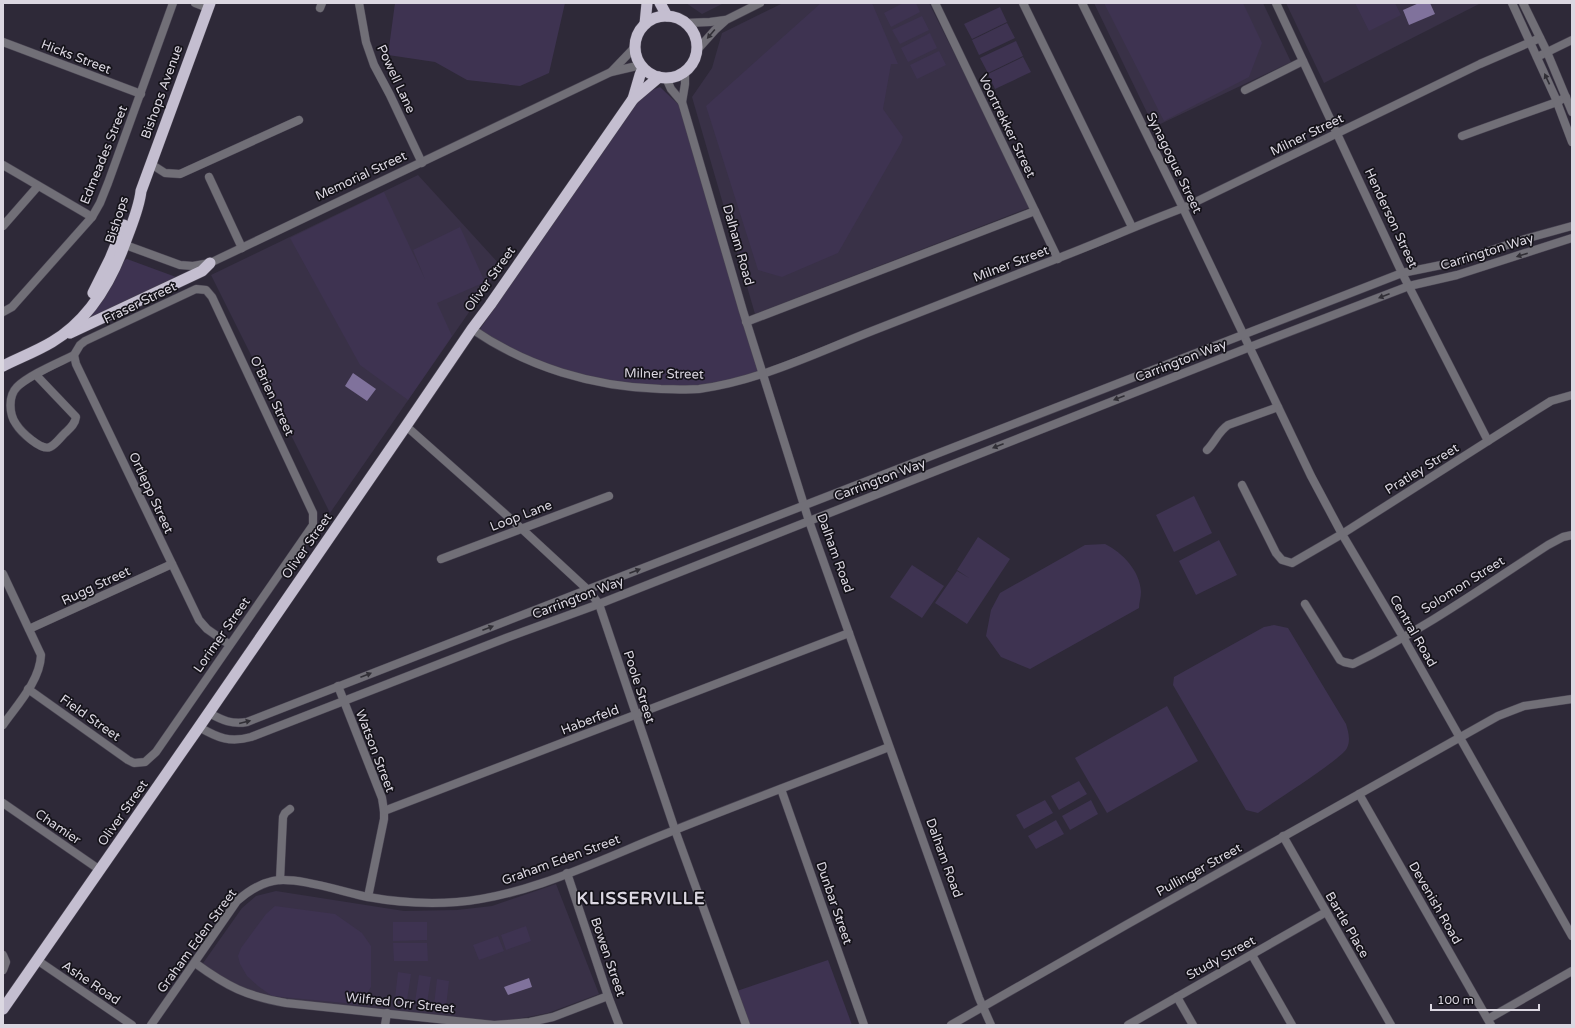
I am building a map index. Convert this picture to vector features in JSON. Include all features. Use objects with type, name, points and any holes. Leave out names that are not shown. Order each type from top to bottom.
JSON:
[{"type":"highway","points":[[645,24],[646,3]]},
{"type":"highway","points":[[660,3],[667,16]]},
{"type":"highway","name":"Bishops Avenue","points":[[141,191],[209,5]]},
{"type":"highway","points":[[667,16],[677,18],[685,23],[693,32],[697,44],[697,50],[693,62],[685,71],[679,75],[662,77],[650,74],[642,67],[638,60],[635,46],[637,35],[645,24],[659,17],[667,16]]},
{"type":"highway","name":"Oliver Street","points":[[633,99],[642,67]]},
{"type":"highway","name":"Oliver Street","points":[[3,1009],[200,727],[472,329],[633,99],[662,77]]},
{"type":"highway","name":"Bishops","points":[[119,248],[132,205],[141,191]]},
{"type":"highway","points":[[53,341],[76,323],[96,301],[107,284],[119,248]]},
{"type":"highway","points":[[3,358],[51,334],[62,327],[80,310],[119,248]]},
{"type":"highway","points":[[3,366],[202,271],[210,263]]},
{"type":"street","name":"Edmeades Street","points":[[4,312],[12,306],[92,217],[100,203],[141,94],[172,3]]},
{"type":"street","points":[[195,3],[209,5]]},
{"type":"street","name":"Powell Lane","points":[[359,3],[366,42],[374,65],[422,163]]},
{"type":"street","points":[[697,50],[726,20],[760,3]]},
{"type":"street","name":"Voortrekker Street","points":[[935,3],[1058,258]]},
{"type":"street","points":[[1023,3],[1132,227]]},
{"type":"street","name":"Synagogue Street","points":[[1082,3],[1244,334]]},
{"type":"street","name":"Henderson Street","points":[[1276,3],[1402,273],[1488,441]]},
{"type":"street","points":[[1512,3],[1558,102],[1572,142]]},
{"type":"street","points":[[1523,3],[1547,52],[1572,112]]},
{"type":"street","points":[[685,23],[726,20]]},
{"type":"street","name":"Milner Street","points":[[472,329],[495,344],[530,362],[591,381],[616,385],[647,388],[697,389],[717,386],[762,374],[1183,208],[1480,64],[1540,38]]},
{"type":"street","points":[[1537,57],[1572,40]]},
{"type":"street","name":"Hicks Street","points":[[3,42],[141,94]]},
{"type":"street","name":"Memorial Street","points":[[611,72],[635,46]]},
{"type":"street","points":[[1245,90],[1303,61]]},
{"type":"street","name":"Memorial Street","points":[[119,248],[180,264],[193,266],[210,263],[611,72],[642,67]]},
{"type":"street","name":"Dalham Road","points":[[682,102],[685,84],[685,71]]},
{"type":"street","name":"Dalham Road","points":[[662,77],[682,102],[746,322],[803,506],[982,1007],[991,1025]]},
{"type":"street","points":[[1462,136],[1558,102],[1566,97]]},
{"type":"street","points":[[151,164],[164,173],[180,174],[298,120]]},
{"type":"street","points":[[3,165],[92,217]]},
{"type":"street","points":[[209,177],[242,248]]},
{"type":"street","points":[[3,226],[38,186]]},
{"type":"street","points":[[746,322],[1035,211]]},
{"type":"street","name":"Carrington Way","points":[[209,713],[227,722],[237,724],[247,722],[1402,273],[1456,262],[1525,239],[1572,226]]},
{"type":"street","name":"Carrington Way","points":[[200,727],[225,739],[243,739],[599,604],[1250,347],[1409,286],[1457,275],[1572,238]]},
{"type":"street","name":"Fraser Street","points":[[74,356],[80,345],[85,342],[193,290],[206,290]]},
{"type":"street","name":"O'Brien Street","points":[[206,290],[212,297],[313,513]]},
{"type":"street","name":"Central Road","points":[[1244,334],[1278,407],[1342,534],[1403,637],[1572,936]]},
{"type":"street","points":[[36,375],[76,417],[75,422],[69,429],[51,447],[46,448],[39,445],[16,425],[10,399],[17,387],[36,375],[74,356]]},
{"type":"street","name":"Ortlepp Street","points":[[74,356],[76,364],[199,620],[207,629],[230,645]]},
{"type":"street","name":"Pratley Street","points":[[1242,486],[1276,553],[1286,562],[1292,563],[1342,534],[1551,401],[1572,395]]},
{"type":"street","points":[[1207,450],[1222,430],[1228,425],[1278,407]]},
{"type":"street","name":"Poole Street","points":[[406,426],[522,529],[588,590],[599,604],[675,830],[746,1025]]},
{"type":"street","name":"Loop Lane","points":[[441,559],[609,496]]},
{"type":"street","name":"Lorimer Street","points":[[140,763],[145,762],[156,752],[311,527],[314,521],[313,513]]},
{"type":"street","name":"Solomon Street","points":[[1305,604],[1340,660],[1353,664],[1403,637],[1548,545],[1563,537],[1572,535]]},
{"type":"street","name":"Rugg Street","points":[[29,629],[172,564]]},
{"type":"street","points":[[3,574],[41,655],[41,663],[28,689],[3,725]]},
{"type":"street","name":"Haberfeld","points":[[384,811],[849,633]]},
{"type":"street","name":"Watson Street","points":[[338,686],[382,798],[384,811],[383,823],[368,897]]},
{"type":"street","name":"Field Street","points":[[28,689],[128,760],[140,763]]},
{"type":"street","name":"Pullinger Street","points":[[951,1025],[1283,836],[1498,716],[1518,708],[1572,699]]},
{"type":"street","name":"Graham Eden Street","points":[[151,1025],[237,901],[246,893],[258,886],[272,881],[291,880],[368,897],[412,901],[457,902],[498,896],[567,873],[889,747]]},
{"type":"street","name":"Dunbar Street","points":[[781,789],[864,1025]]},
{"type":"street","name":"Devenish Road","points":[[1359,794],[1489,1022]]},
{"type":"street","name":"Chamier","points":[[3,803],[100,870]]},
{"type":"street","points":[[280,880],[283,817],[290,809]]},
{"type":"street","name":"Bartle Place","points":[[1283,836],[1391,1025]]},
{"type":"street","name":"Bowen Street","points":[[567,873],[619,1025]]},
{"type":"street","name":"Study Street","points":[[1128,1025],[1326,912]]},
{"type":"street","points":[[3,955],[6,962],[3,970]]},
{"type":"street","points":[[1252,955],[1292,1025]]},
{"type":"street","name":"Ashe Road","points":[[37,960],[132,1025]]},
{"type":"street","name":"Wilfred Orr Street","points":[[195,963],[218,979],[239,990],[262,998],[494,1025],[530,1022],[553,1017],[608,996]]},
{"type":"street","points":[[1489,1022],[1572,971]]},
{"type":"street","points":[[1177,997],[1193,1025]]},
{"type":"street","points":[[386,1025],[387,1013]]},
{"type":"shaded area","points":[[395,3],[565,3],[549,73],[520,86],[467,80],[435,62],[388,55]]},
{"type":"shaded area","points":[[686,3],[724,3],[702,14]]},
{"type":"shaded area","points":[[783,3],[929,3],[1031,207],[755,314],[692,97],[712,68],[722,33]]},
{"type":"shaded area","points":[[821,3],[872,3],[898,64],[891,64],[883,109],[903,137],[838,253],[782,277],[758,270],[706,106]]},
{"type":"shaded area","points":[[903,3],[916,3],[920,12],[891,27],[884,13]]},
{"type":"shaded area","points":[[1094,3],[1263,3],[1291,62],[1154,127]]},
{"type":"shaded area","points":[[1104,3],[1243,3],[1262,43],[1249,77],[1164,121]]},
{"type":"shaded area","points":[[1286,3],[1481,3],[1324,83]]},
{"type":"shaded area","points":[[1355,3],[1395,3],[1401,15],[1369,31]]},
{"type":"shaded area","points":[[1419,3],[1430,3],[1435,14],[1409,25],[1403,10]]},
{"type":"shaded area","points":[[1000,7],[1007,22],[972,39],[964,24]]},
{"type":"shaded area","points":[[922,16],[929,30],[900,44],[892,30]]},
{"type":"shaded area","points":[[1007,23],[1015,38],[979,55],[972,40]]},
{"type":"shaded area","points":[[930,33],[937,48],[908,62],[901,48]]},
{"type":"shaded area","points":[[1016,41],[1023,56],[988,73],[980,58]]},
{"type":"shaded area","points":[[939,51],[946,65],[917,79],[910,65]]},
{"type":"shaded area","points":[[1023,57],[1031,72],[995,89],[988,74]]},
{"type":"shaded area","points":[[660,87],[679,105],[762,373],[727,384],[665,390],[562,373],[478,332],[639,95]]},
{"type":"shaded area","points":[[418,175],[501,266],[330,513],[211,275]]},
{"type":"shaded area","points":[[384,192],[425,279],[413,250],[460,227],[485,282],[437,303],[452,336],[408,400],[360,365],[290,238]]},
{"type":"shaded area","points":[[127,259],[176,277],[83,322],[121,262]]},
{"type":"shaded area","points":[[353,373],[376,389],[367,401],[345,386]]},
{"type":"shaded area","points":[[1194,496],[1212,533],[1174,552],[1156,515]]},
{"type":"shaded area","points":[[978,537],[1010,559],[967,624],[935,603],[957,571],[969,578],[957,570]]},
{"type":"shaded area","points":[[1219,540],[1237,575],[1196,595],[1179,561]]},
{"type":"shaded area","points":[[1105,544],[1118,552],[1134,570],[1140,584],[1141,592],[1139,608],[1030,669],[1001,657],[986,636],[991,610],[1000,593],[1085,545]]},
{"type":"shaded area","points":[[912,565],[944,586],[922,618],[890,597]]},
{"type":"shaded area","points":[[1274,625],[1288,628],[1346,724],[1349,742],[1343,753],[1333,761],[1258,813],[1246,810],[1173,685],[1174,677],[1264,627]]},
{"type":"shaded area","points":[[1167,706],[1198,761],[1107,813],[1075,758]]},
{"type":"shaded area","points":[[1079,781],[1087,794],[1059,810],[1051,796]]},
{"type":"shaded area","points":[[1045,800],[1053,813],[1024,829],[1016,815]]},
{"type":"shaded area","points":[[1091,800],[1098,814],[1070,830],[1062,816]]},
{"type":"shaded area","points":[[1056,820],[1064,834],[1036,849],[1028,836]]},
{"type":"shaded area","points":[[556,884],[599,994],[548,1013],[492,1024],[266,997],[245,991],[201,966],[242,908],[256,896],[276,891],[404,911],[457,910],[492,906]]},
{"type":"shaded area","points":[[275,906],[335,914],[362,933],[371,946],[371,987],[365,996],[355,1004],[272,996],[247,976],[240,964],[238,956],[241,948],[266,914]]},
{"type":"shaded area","points":[[393,922],[427,922],[427,940],[393,941]]},
{"type":"shaded area","points":[[526,926],[531,941],[506,950],[501,935]]},
{"type":"shaded area","points":[[498,936],[504,951],[479,960],[473,945]]},
{"type":"shaded area","points":[[393,943],[427,943],[428,961],[394,961]]},
{"type":"shaded area","points":[[828,960],[852,1025],[743,1025],[731,993]]},
{"type":"shaded area","points":[[398,972],[411,974],[407,1000],[395,998]]},
{"type":"shaded area","points":[[419,975],[431,977],[427,1003],[415,1002]]},
{"type":"shaded area","points":[[529,978],[532,987],[508,995],[504,987]]},
{"type":"shaded area","points":[[437,979],[449,981],[446,1007],[434,1005]]},
{"type":"district","name":"KLISSERVILLE","points":[[641,898]]}]
